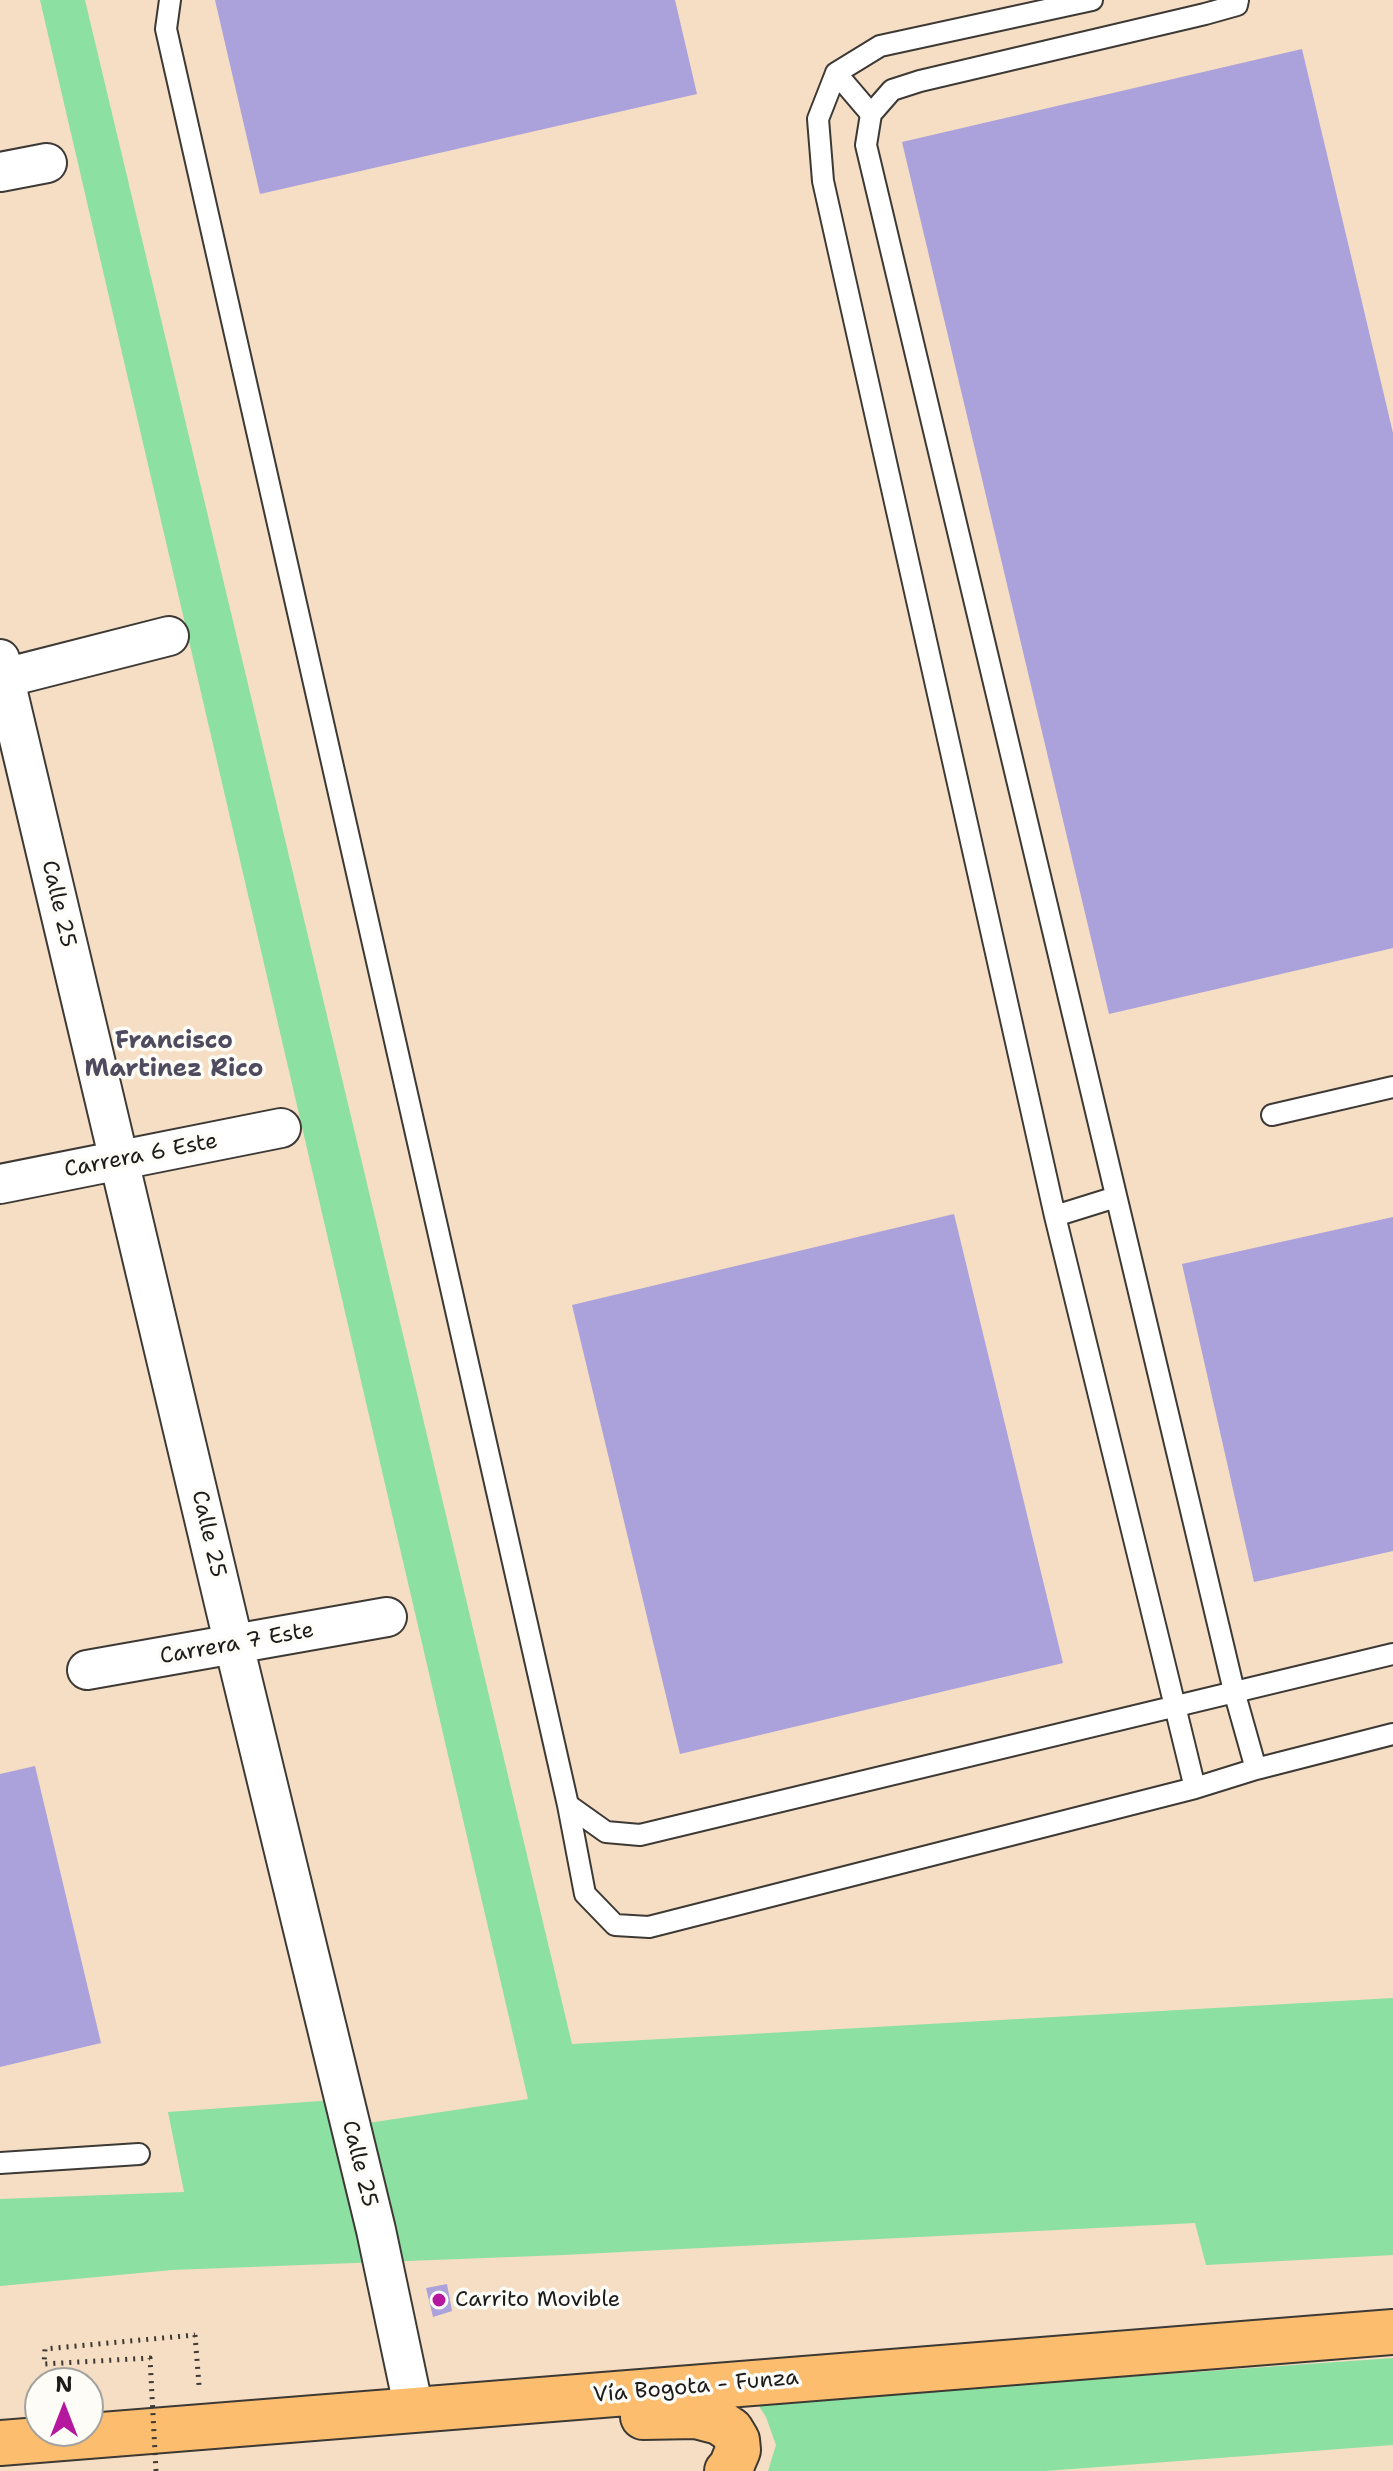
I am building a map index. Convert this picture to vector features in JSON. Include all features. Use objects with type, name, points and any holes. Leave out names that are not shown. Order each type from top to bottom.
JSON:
[{"type":"main road","name":"Vía Bogota - Funza","points":[[104,2434],[1393,2332]]},
{"type":"main road","points":[[93,2447],[130,2453],[166,2453],[669,2415],[696,2416],[719,2422],[731,2430],[737,2440],[738,2450],[727,2471]]},
{"type":"main road","name":"Vía Bogota - Funza","points":[[0,2443],[24,2441]]},
{"type":"street","points":[[0,172],[47,163]]},
{"type":"street","points":[[1,672],[169,636]]},
{"type":"street","name":"Calle 25","points":[[1,672],[376,2230],[414,2410]]},
{"type":"street","name":"Carrera 6 Este","points":[[0,1184],[281,1128]]},
{"type":"street","name":"Carrera 7 Este","points":[[87,1670],[387,1617]]},
{"type":"lane","points":[[170,0],[166,29],[568,1805],[585,1894],[615,1925],[649,1927],[1195,1788],[1393,1734]]},
{"type":"lane","points":[[1092,0],[880,46],[836,73],[818,119],[823,181],[1055,1216],[1195,1788]]},
{"type":"lane","points":[[1238,0],[1237,5],[1205,14],[892,90],[871,114],[866,145],[1234,1691],[1256,1769]]},
{"type":"lane","points":[[836,73],[871,114]]},
{"type":"lane","points":[[1272,1115],[1393,1087]]},
{"type":"lane","points":[[1055,1216],[1116,1197]]},
{"type":"lane","points":[[568,1805],[606,1832],[640,1835],[1393,1654]]},
{"type":"lane","points":[[0,2163],[139,2154]]},
{"type":"path","points":[[156,2471],[150,2358],[44,2364],[45,2349],[195,2335],[202,2426]]},
{"type":"green space","points":[[40,0],[85,0],[572,2044],[1393,1998],[1393,2255],[1206,2265],[1195,2223],[563,2255],[172,2270],[0,2286],[0,2199],[184,2192],[168,2112],[362,2098],[368,2123],[528,2099]]},
{"type":"green space","points":[[1393,2358],[1393,2445],[1045,2471],[768,2471],[776,2445],[766,2417],[757,2403]]},
{"type":"building","points":[[215,0],[675,0],[697,94],[260,194]]},
{"type":"building","points":[[1302,49],[1393,433],[1393,948],[1109,1014],[902,142]]},
{"type":"building","points":[[954,1214],[1063,1663],[680,1754],[572,1305]]},
{"type":"building","points":[[1393,1217],[1393,1551],[1254,1582],[1182,1264]]},
{"type":"building","points":[[35,1766],[101,2043],[0,2067],[0,1774]]},
{"type":"building","name":"Carrito Movible","points":[[447,2284],[452,2311],[433,2317],[426,2288]]},
{"type":"place","name":"Carrito Movible","points":[[439,2300]]},
{"type":"district","name":"Francisco Martinez Rico","points":[[174,1056]]}]
